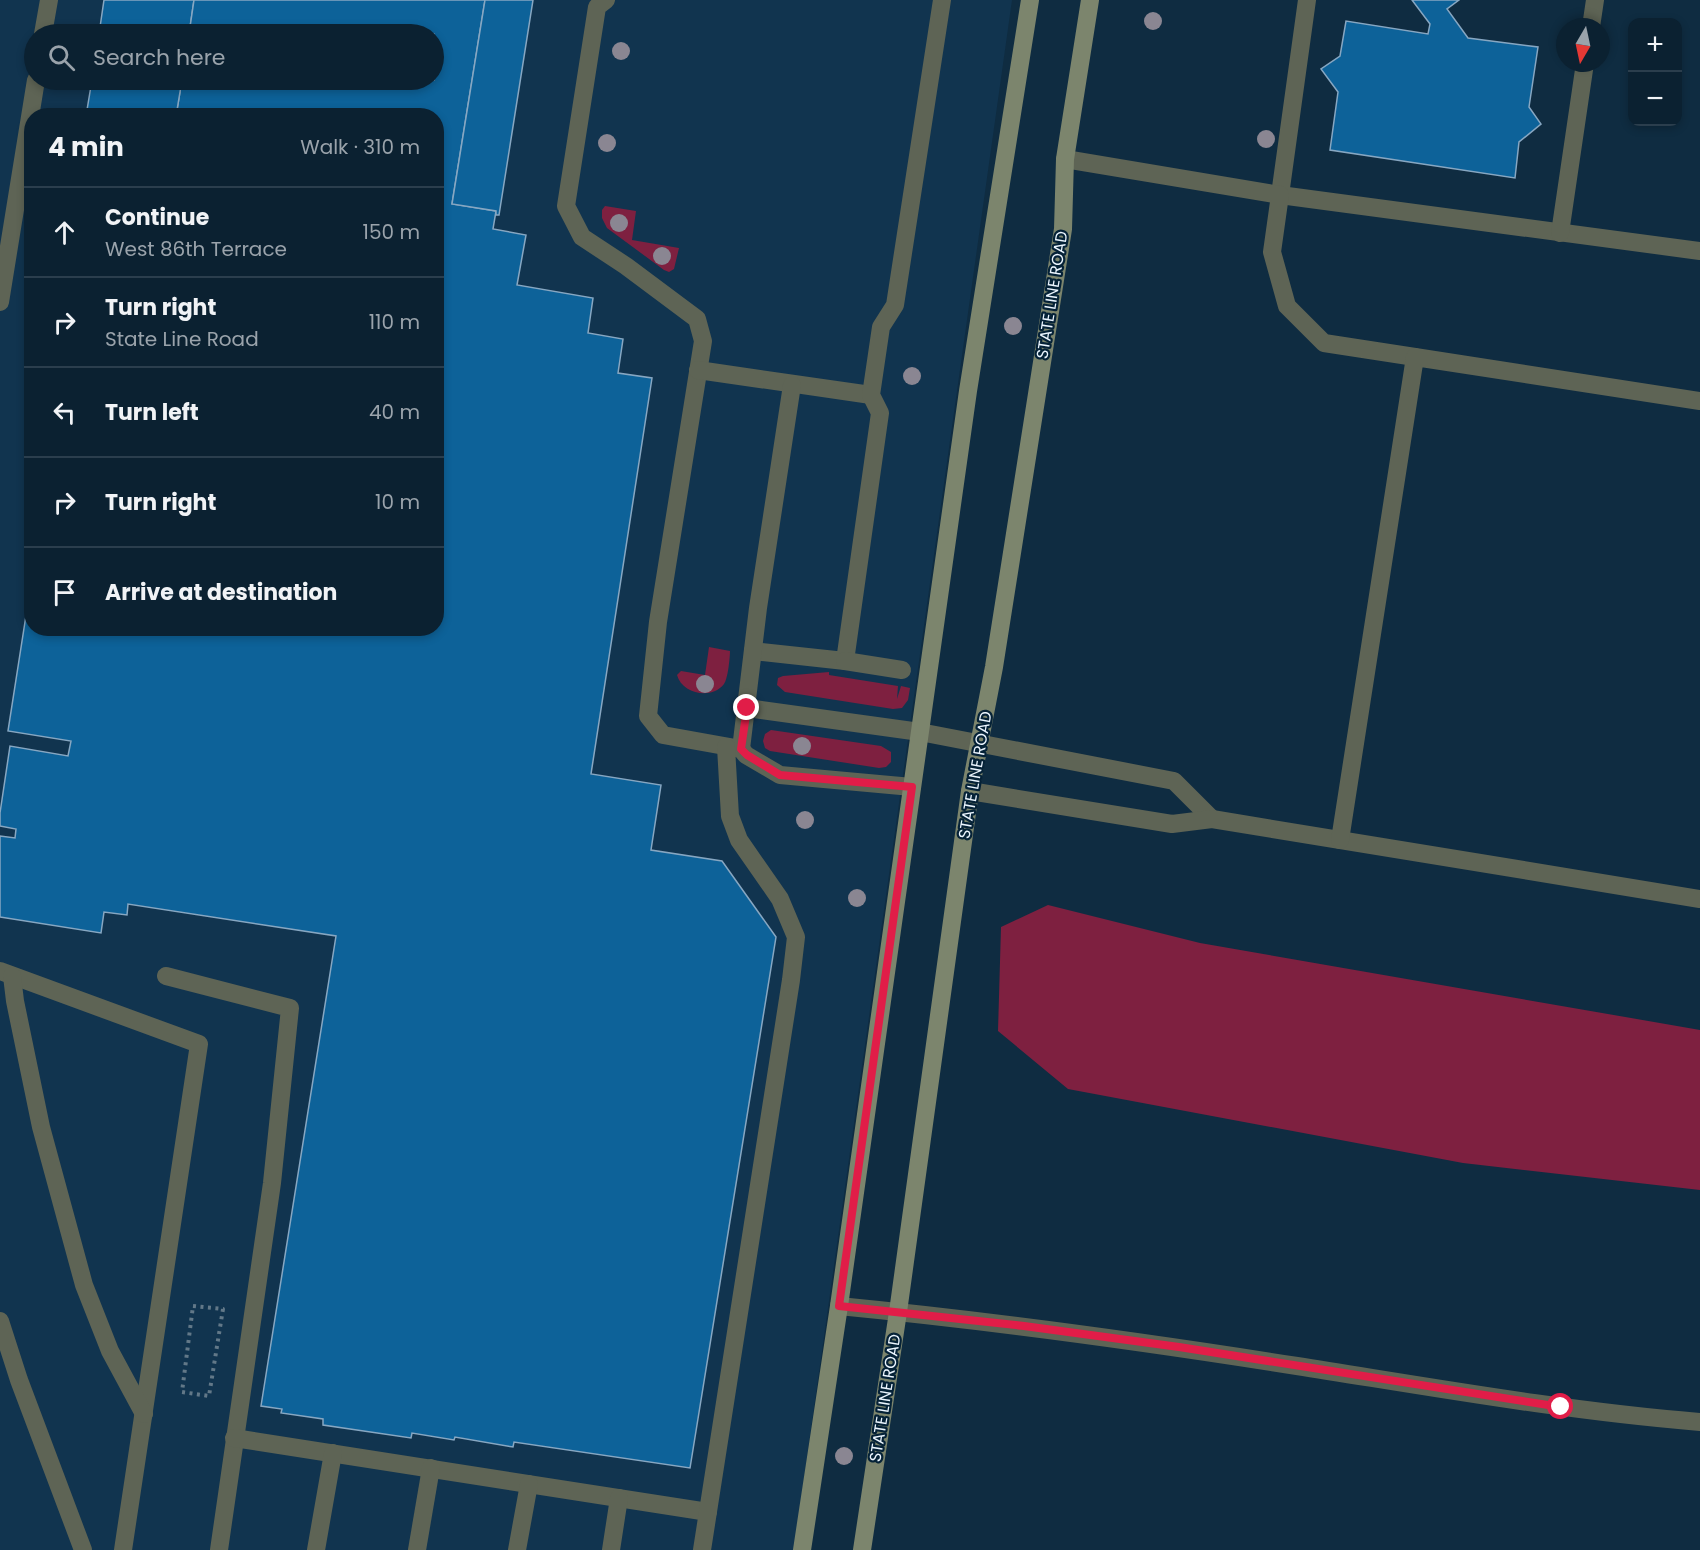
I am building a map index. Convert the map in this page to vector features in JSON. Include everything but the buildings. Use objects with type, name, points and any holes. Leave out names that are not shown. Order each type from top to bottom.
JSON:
[{"type":"main road","points":[[802,1550],[839,1306],[968,391],[1030,0]]},
{"type":"main road","name":"STATE LINE ROAD","points":[[862,1550],[898,1312],[970,791],[996,655],[1063,229],[1065,159],[1090,0]]},
{"type":"street","points":[[44,24],[48,0]]},
{"type":"street","points":[[606,0],[597,7],[566,206],[582,237],[626,266],[697,319],[703,341],[658,622],[648,716],[663,735],[733,748],[780,775],[912,787]]},
{"type":"street","points":[[845,661],[880,413],[871,395],[881,327],[895,305],[942,0]]},
{"type":"street","points":[[1307,0],[1272,252],[1287,306],[1324,343],[1700,401]]},
{"type":"street","points":[[1592,18],[1595,0]]},
{"type":"street","points":[[1560,233],[1584,72]]},
{"type":"street","points":[[31,108],[34,90]]},
{"type":"street","points":[[0,302],[24,154]]},
{"type":"street","points":[[1065,159],[1280,195],[1700,251]]},
{"type":"street","points":[[1340,840],[1414,357]]},
{"type":"street","points":[[698,370],[871,395]]},
{"type":"street","points":[[702,1550],[796,937],[780,899],[739,840],[730,816],[733,748],[747,708],[758,608],[792,385]]},
{"type":"street","points":[[753,651],[902,670]]},
{"type":"street","points":[[747,708],[980,742],[1174,781],[1212,819]]},
{"type":"street","points":[[970,791],[1172,825],[1212,819],[1700,899]]},
{"type":"street","points":[[6,974],[199,1044],[123,1550]]},
{"type":"street","points":[[6,974],[15,1001],[41,1127],[84,1285],[110,1351],[144,1414]]},
{"type":"street","points":[[166,976],[290,1008],[272,1183],[219,1550]]},
{"type":"street","points":[[839,1306],[1024,1326],[1179,1347],[1561,1407],[1700,1422]]},
{"type":"street","points":[[0,1321],[19,1380],[83,1550]]},
{"type":"street","points":[[234,1438],[708,1512]]},
{"type":"street","points":[[316,1550],[333,1453]]},
{"type":"street","points":[[417,1550],[431,1468]]},
{"type":"street","points":[[517,1550],[529,1484]]},
{"type":"street","points":[[611,1550],[620,1498]]},
{"type":"path","points":[[193,1306],[223,1309],[209,1396],[182,1392],[193,1306]]},
{"type":"shaded area","points":[[0,0],[1012,0],[794,1550],[0,1550]]},
{"type":"shaded area","points":[[605,206],[636,211],[632,240],[679,248],[674,269],[669,272],[664,270],[607,228],[602,218],[602,210]]},
{"type":"shaded area","points":[[709,647],[730,651],[725,681],[719,689],[698,693],[685,687],[677,675],[681,671],[705,675]]},
{"type":"shaded area","points":[[829,672],[829,675],[898,686],[897,699],[901,686],[910,688],[908,700],[902,708],[893,709],[785,692],[777,685],[778,678],[783,676]]},
{"type":"shaded area","points":[[771,730],[881,746],[891,752],[891,762],[886,767],[879,768],[770,751],[765,748],[763,741],[765,734]]},
{"type":"shaded area","points":[[1048,905],[1200,943],[1700,1030],[1700,1190],[1463,1163],[1068,1089],[998,1031],[1001,927]]},
{"type":"route","points":[[747,708],[741,749],[780,775],[912,787],[839,1306],[1024,1326],[1179,1347],[1561,1407]]}]
